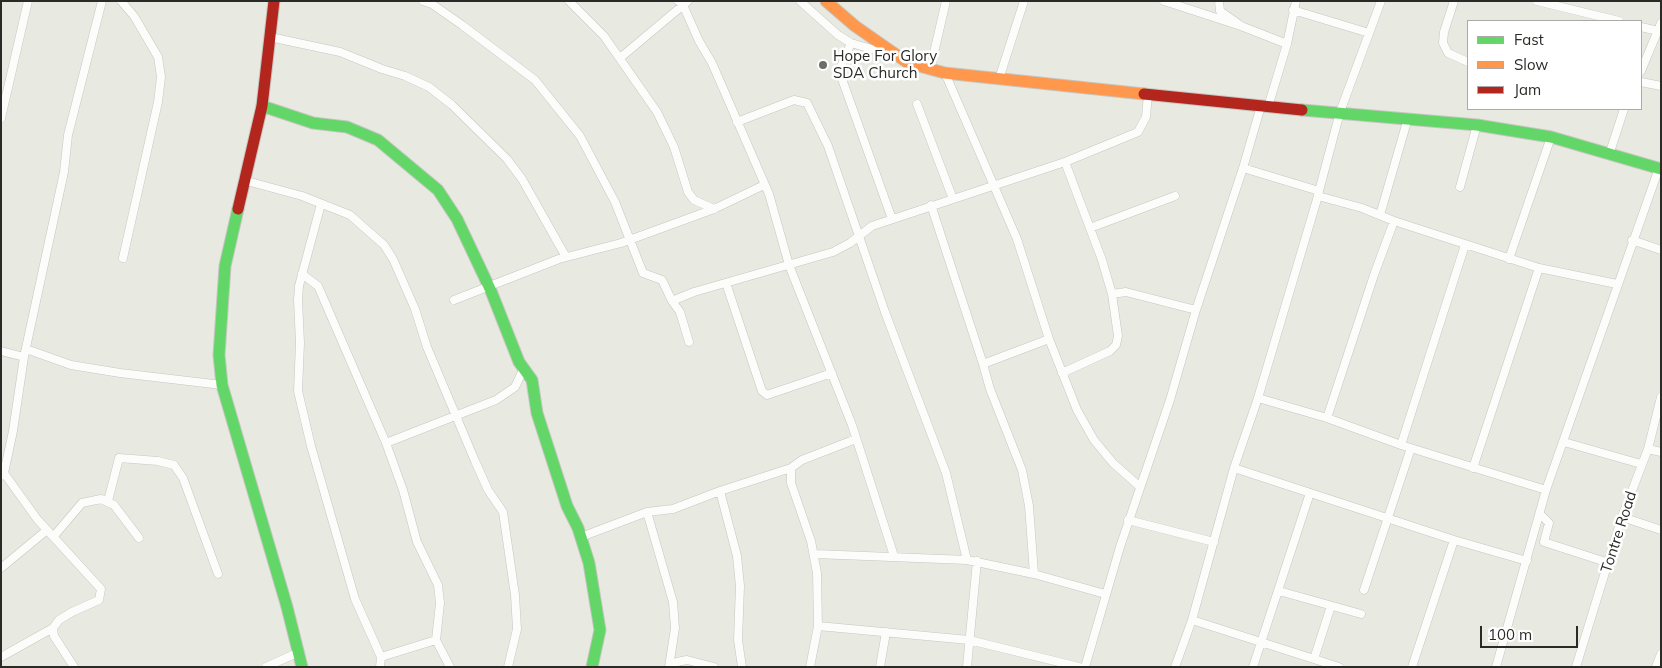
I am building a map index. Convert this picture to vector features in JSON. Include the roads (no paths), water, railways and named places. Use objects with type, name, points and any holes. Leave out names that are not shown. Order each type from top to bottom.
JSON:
[{"type":"street","points":[[1,118],[28,1]]},
{"type":"street","points":[[1,657],[53,628],[59,620],[72,612],[99,600],[102,593],[100,586],[47,530],[3,475],[16,417],[25,353],[64,172],[70,126],[102,1]]},
{"type":"street","points":[[121,1],[134,16],[158,57],[161,77],[158,102],[123,258]]},
{"type":"street","points":[[274,1],[262,106],[224,266],[219,355],[222,384],[243,463],[287,607],[302,667]]},
{"type":"street","points":[[422,1],[432,4],[535,80],[580,136],[615,202],[643,273],[662,280],[672,301],[680,312],[689,342]]},
{"type":"street","points":[[569,1],[604,36],[656,112],[681,165],[688,192],[700,205],[714,209]]},
{"type":"street","points":[[800,1],[838,35],[852,43],[898,57]]},
{"type":"street","points":[[826,1],[855,26],[898,57],[908,63],[944,74],[1477,125],[1551,137],[1660,168],[1616,284],[1564,442],[1546,490],[1496,667]]},
{"type":"street","points":[[930,70],[946,1]]},
{"type":"street","points":[[999,79],[1024,1]]},
{"type":"street","points":[[1164,1],[1241,26],[1287,44]]},
{"type":"street","points":[[1219,1],[1220,11],[1241,26]]},
{"type":"street","points":[[1085,667],[1128,520],[1170,400],[1196,310],[1264,106],[1287,44],[1296,1]]},
{"type":"street","points":[[1175,667],[1192,620],[1234,468],[1258,398],[1319,193],[1340,112],[1381,1]]},
{"type":"street","points":[[1454,1],[1444,32],[1443,44],[1448,52],[1467,62]]},
{"type":"street","points":[[1537,1],[1615,20]]},
{"type":"street","points":[[620,58],[683,2],[764,185],[789,265],[856,439],[894,556]]},
{"type":"street","points":[[1293,10],[1369,33]]},
{"type":"street","points":[[1642,27],[1659,27],[1642,69]]},
{"type":"street","points":[[270,37],[340,52],[429,87],[452,105],[507,159],[522,179],[566,257]]},
{"type":"street","points":[[852,43],[842,64],[842,79],[892,219]]},
{"type":"street","points":[[944,74],[1017,239],[1048,339],[1077,410],[1094,440],[1113,463],[1139,486]]},
{"type":"street","points":[[1642,82],[1661,86]]},
{"type":"street","points":[[672,301],[842,248],[872,226],[1065,162],[1138,132],[1146,117],[1148,94]]},
{"type":"street","points":[[737,122],[794,100],[808,103],[828,146],[884,312],[946,473],[967,560]]},
{"type":"street","points":[[917,104],[953,198]]},
{"type":"street","points":[[262,106],[313,123],[347,127],[366,134],[390,148],[438,190],[457,219],[489,286],[523,370],[532,380],[537,413],[567,506],[581,536],[589,563],[600,630],[592,667]]},
{"type":"street","points":[[1609,155],[1624,110]]},
{"type":"street","points":[[1380,215],[1408,118]]},
{"type":"street","points":[[1460,187],[1477,125]]},
{"type":"street","points":[[1509,259],[1551,137]]},
{"type":"street","points":[[1062,373],[1100,357],[1116,345],[1118,336],[1112,294],[1065,162]]},
{"type":"street","points":[[1243,168],[1509,259],[1539,268],[1616,284]]},
{"type":"street","points":[[243,180],[322,204],[350,215],[384,245],[393,259],[415,309],[427,347],[482,477],[503,512],[517,629],[508,667]]},
{"type":"street","points":[[454,300],[566,257],[631,239],[714,209],[764,185]]},
{"type":"street","points":[[1090,228],[1175,196]]},
{"type":"street","points":[[322,204],[302,274],[298,300],[300,343],[298,392],[311,446],[353,593],[381,656],[380,667]]},
{"type":"street","points":[[931,205],[990,389],[1022,470],[1029,506],[1034,574]]},
{"type":"street","points":[[1327,418],[1374,275],[1394,221]]},
{"type":"street","points":[[1632,240],[1661,250]]},
{"type":"street","points":[[1401,445],[1465,245]]},
{"type":"street","points":[[1473,468],[1539,268]]},
{"type":"street","points":[[302,274],[318,286],[386,443],[403,490],[417,542],[438,585],[440,603],[436,640],[450,667]]},
{"type":"street","points":[[726,283],[762,390],[767,395],[832,373]]},
{"type":"street","points":[[1112,294],[1126,292],[1196,310]]},
{"type":"street","points":[[983,364],[1048,339]]},
{"type":"street","points":[[1,351],[25,353],[71,365],[120,374],[222,384]]},
{"type":"street","points":[[386,443],[486,405],[506,395],[515,387],[523,370]]},
{"type":"street","points":[[1258,398],[1327,418],[1401,445],[1546,490]]},
{"type":"street","name":"Tontre Road","points":[[1576,667],[1622,517],[1648,449],[1661,398]]},
{"type":"street","points":[[581,536],[648,512],[672,509],[791,468],[802,460],[856,439]]},
{"type":"street","points":[[1564,442],[1641,464]]},
{"type":"street","points":[[1364,590],[1411,448]]},
{"type":"street","points":[[1648,449],[1661,452]]},
{"type":"street","points":[[108,501],[119,458],[158,460],[174,465],[183,478],[218,574]]},
{"type":"street","points":[[791,468],[791,483],[815,554],[818,626],[810,667]]},
{"type":"street","points":[[1234,468],[1454,540],[1527,561]]},
{"type":"street","points":[[720,491],[738,566],[740,586],[738,640],[742,667]]},
{"type":"street","points":[[1253,667],[1310,493]]},
{"type":"street","points":[[54,536],[82,503],[96,499],[108,501],[125,517],[139,538]]},
{"type":"street","points":[[648,512],[673,602],[675,628],[669,667]]},
{"type":"street","points":[[1540,514],[1549,523],[1544,542],[1609,563]]},
{"type":"street","points":[[1622,517],[1661,530]]},
{"type":"street","points":[[1128,520],[1214,542]]},
{"type":"street","points":[[1,568],[47,530]]},
{"type":"street","points":[[1412,667],[1454,540]]},
{"type":"street","points":[[815,554],[977,561],[1034,574],[1105,594]]},
{"type":"street","points":[[967,667],[977,561]]},
{"type":"street","points":[[1279,591],[1361,614]]},
{"type":"street","points":[[1314,659],[1331,606]]},
{"type":"street","points":[[1192,620],[1335,666]]},
{"type":"street","points":[[818,626],[969,640],[1079,667]]},
{"type":"street","points":[[53,628],[54,636],[74,667]]},
{"type":"street","points":[[880,667],[886,632]]},
{"type":"street","points":[[381,656],[436,640]]},
{"type":"street","points":[[266,667],[298,654]]},
{"type":"street","points":[[1656,667],[1661,654]]},
{"type":"street","points":[[669,667],[677,662],[688,660],[714,667]]},
{"type":"place","name":"Hope For Glory SDA Church","points":[[823,65]]}]
